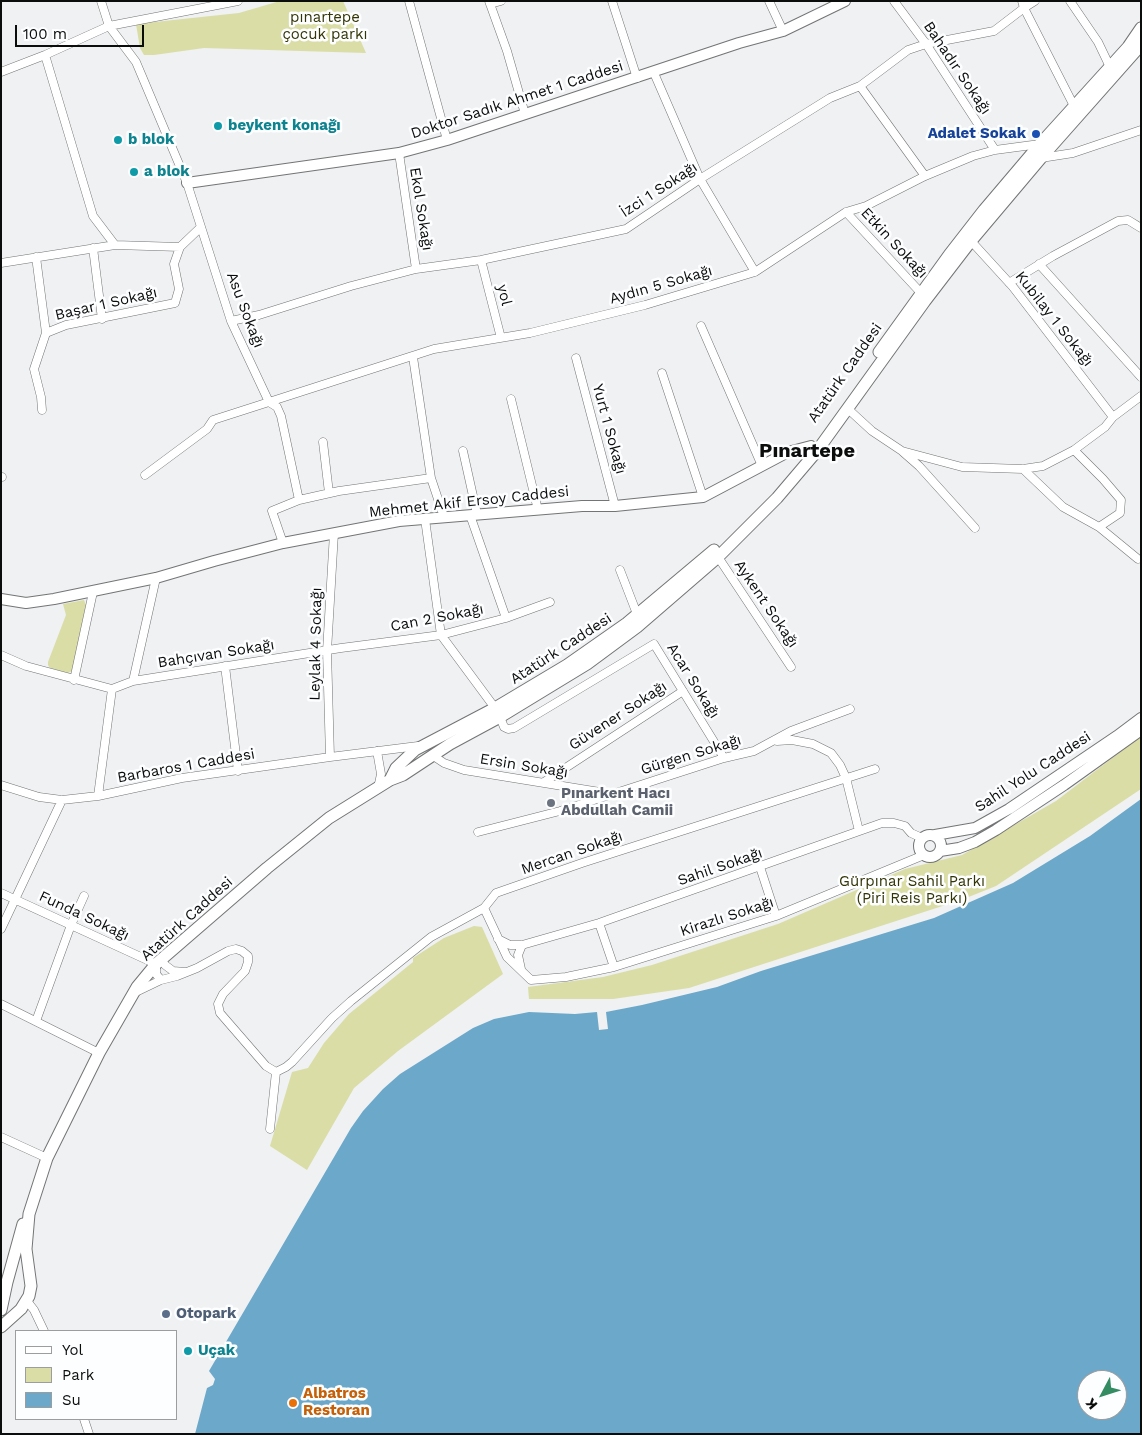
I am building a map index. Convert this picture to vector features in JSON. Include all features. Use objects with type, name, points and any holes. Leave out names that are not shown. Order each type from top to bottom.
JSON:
[{"type":"main road","name":"Atatürk Caddesi","points":[[390,780],[396,768],[403,760],[422,746],[498,712],[587,664],[637,627],[718,557],[777,498],[814,448],[921,293],[984,210],[1040,144],[1128,47],[1141,28]]},
{"type":"main road","name":"Atatürk Caddesi","points":[[814,448],[848,409],[925,301],[971,241],[1041,158],[1141,45]]},
{"type":"main road","name":"Atatürk Caddesi","points":[[29,1214],[47,1158],[99,1053],[133,994],[159,962],[267,868],[329,818],[390,780],[402,775],[498,712],[637,614],[743,524],[805,460]]},
{"type":"main road","points":[[422,746],[432,755]]},
{"type":"main road","points":[[1,1310],[6,1268],[29,1214]]},
{"type":"main road","points":[[1,1327],[27,1300],[32,1286],[26,1249],[29,1214]]},
{"type":"main road","points":[[6,1268],[21,1268],[30,1276]]},
{"type":"main road","points":[[3,1289],[12,1298],[21,1301],[27,1300]]},
{"type":"street","name":"Asu Sokağı","points":[[101,1],[109,26],[136,62],[187,183],[231,321],[269,402],[277,407],[281,416],[299,500]]},
{"type":"street","points":[[1,76],[1,72],[45,55],[109,26],[238,1]]},
{"type":"street","points":[[409,1],[447,140]]},
{"type":"street","points":[[501,1],[490,3],[507,51],[525,114]]},
{"type":"street","points":[[612,1],[637,78]]},
{"type":"street","points":[[769,1],[783,31]]},
{"type":"street","name":"Doktor Sadık Ahmet 1 Caddesi","points":[[187,183],[399,153],[447,140],[739,43],[783,31],[828,5],[845,1]]},
{"type":"street","name":"Bahadır Sokağı","points":[[894,1],[926,44],[995,150]]},
{"type":"street","name":"İzci 1 Sokağı","points":[[231,321],[259,315],[351,286],[416,269],[481,260],[626,229],[700,179],[830,98],[860,86],[908,50],[926,44],[994,31],[1023,4],[1035,1]]},
{"type":"street","points":[[1070,1],[1098,42],[1110,66]]},
{"type":"street","points":[[1023,4],[1074,106]]},
{"type":"street","points":[[45,55],[93,216],[115,245]]},
{"type":"street","points":[[654,72],[700,179],[754,272]]},
{"type":"street","points":[[860,86],[926,176]]},
{"type":"street","points":[[1041,158],[1073,153],[1141,130]]},
{"type":"street","name":"Aydın 5 Sokağı","points":[[145,475],[207,428],[213,420],[434,349],[530,333],[645,305],[754,272],[846,212],[866,206],[926,176],[973,156],[995,150],[1040,144]]},
{"type":"street","name":"Ekol Sokağı","points":[[399,153],[416,269]]},
{"type":"street","name":"Etkin Sokağı","points":[[846,212],[921,293]]},
{"type":"street","points":[[1009,283],[1039,264],[1118,221],[1128,220],[1141,228]]},
{"type":"street","points":[[1,262],[115,245],[180,247],[201,226]]},
{"type":"street","name":"Kubilay 1 Sokağı","points":[[971,241],[1009,283],[1113,417]]},
{"type":"street","name":"Başar 1 Sokağı","points":[[46,333],[66,325],[175,303],[179,289],[174,264],[180,247]]},
{"type":"street","points":[[93,248],[102,319]]},
{"type":"street","points":[[36,257],[46,333],[34,369],[41,397],[42,410]]},
{"type":"street","name":"yol","points":[[481,260],[501,338]]},
{"type":"street","points":[[1039,264],[1141,377]]},
{"type":"street","points":[[701,326],[762,466]]},
{"type":"street","points":[[413,357],[431,478],[444,517]]},
{"type":"street","name":"Yurt 1 Sokağı","points":[[576,358],[615,506]]},
{"type":"street","points":[[662,373],[703,497]]},
{"type":"street","points":[[902,451],[962,467],[1023,469],[1043,466],[1074,450],[1105,427],[1113,417],[1141,396]]},
{"type":"street","points":[[511,399],[538,510]]},
{"type":"street","points":[[848,409],[872,431],[902,451],[919,466],[975,528]]},
{"type":"street","points":[[323,442],[329,493]]},
{"type":"street","name":"Mehmet Akif Ersoy Caddesi","points":[[1,599],[26,603],[93,592],[156,578],[283,543],[399,521],[582,506],[615,506],[703,497],[788,452],[814,448]]},
{"type":"street","points":[[1074,450],[1121,500],[1120,513],[1099,527]]},
{"type":"street","points":[[463,451],[474,515],[506,618]]},
{"type":"street","points":[[788,452],[805,460]]},
{"type":"street","points":[[1023,469],[1063,507],[1099,527],[1138,559]]},
{"type":"street","points":[[283,543],[272,511],[299,500],[329,493],[431,478]]},
{"type":"street","points":[[425,519],[441,635],[498,712]]},
{"type":"street","name":"Leylak 4 Sokağı","points":[[330,756],[327,651],[334,533]]},
{"type":"street","name":"Aykent Sokağı","points":[[718,557],[791,667]]},
{"type":"street","points":[[620,570],[637,614]]},
{"type":"street","points":[[133,681],[156,578]]},
{"type":"street","points":[[74,680],[93,592]]},
{"type":"street","name":"Can 2 Sokağı","points":[[327,651],[441,635],[506,618],[550,602]]},
{"type":"street","name":"Acar Sokağı","points":[[498,712],[504,727],[508,729],[514,728],[654,644],[724,758]]},
{"type":"street","name":"Bahçıvan Sokağı","points":[[112,689],[133,681],[327,651]]},
{"type":"street","points":[[1,655],[26,666],[112,689],[98,796]]},
{"type":"street","points":[[224,666],[238,771]]},
{"type":"street","name":"Güvener Sokağı","points":[[544,782],[683,690]]},
{"type":"street","name":"Gürgen Sokağı","points":[[478,832],[560,811],[724,758],[754,751],[791,731],[850,709]]},
{"type":"street","name":"Sahil Yolu Caddesi","points":[[935,834],[975,828],[1009,808],[1141,718]]},
{"type":"street","name":"Sahil Yolu Caddesi","points":[[940,851],[959,848],[975,842],[996,830],[1064,785],[1141,730]]},
{"type":"street","points":[[774,741],[792,740],[813,744],[831,754],[840,765],[846,778],[859,831]]},
{"type":"street","name":"Barbaros 1 Caddesi","points":[[1,785],[39,797],[62,800],[98,796],[182,778],[330,756],[422,746]]},
{"type":"street","points":[[377,751],[381,780],[378,788]]},
{"type":"street","name":"Ersin Sokağı","points":[[432,755],[444,763],[464,770],[614,794]]},
{"type":"street","points":[[380,765],[390,780]]},
{"type":"street","name":"Mercan Sokağı","points":[[276,1072],[292,1062],[332,1018],[431,937],[484,908],[496,894],[592,860],[875,769]]},
{"type":"street","points":[[1,929],[62,800]]},
{"type":"street","name":"Sahil Sokağı","points":[[522,945],[599,923],[760,868],[882,823],[894,823],[905,826],[911,833],[922,838]]},
{"type":"street","points":[[935,834],[941,843],[940,851],[933,857],[924,855],[919,844],[922,838],[935,834]]},
{"type":"street","name":"Kirazlı Sokağı","points":[[521,969],[531,980],[614,967],[776,916],[924,855]]},
{"type":"street","points":[[760,868],[776,916]]},
{"type":"street","name":"Funda Sokağı","points":[[1,893],[166,965],[174,971],[186,972]]},
{"type":"street","points":[[36,1021],[71,925],[84,896]]},
{"type":"street","points":[[484,908],[506,957],[521,969]]},
{"type":"street","points":[[599,923],[614,967]]},
{"type":"street","points":[[497,938],[510,945],[522,945],[518,955],[521,969]]},
{"type":"street","points":[[133,994],[161,980],[197,968],[228,951],[236,949],[248,956],[248,962],[244,971],[218,1004],[220,1014],[266,1066],[276,1072],[270,1129]]},
{"type":"street","points":[[159,962],[156,974],[161,980]]},
{"type":"street","points":[[1,1004],[99,1053]]},
{"type":"street","points":[[1,1137],[47,1158]]},
{"type":"street","points":[[27,1300],[44,1330]]},
{"type":"street","points":[[84,1420],[89,1434]]},
{"type":"green space","name":"pınartepe çocuk parkı","points":[[280,1],[343,1],[366,53],[204,48],[144,55],[140,48],[136,24],[239,13]]},
{"type":"green space","points":[[84,600],[86,605],[72,671],[68,673],[50,668],[48,662],[66,615],[63,604]]},
{"type":"green space","name":"Gürpınar Sahil Parkı (Piri Reis Parkı)","points":[[1141,736],[1141,789],[996,886],[961,900],[689,988],[613,999],[529,999],[528,987],[603,977],[652,965],[778,924],[905,869],[962,855],[1056,801]]},
{"type":"green space","points":[[474,926],[482,927],[503,974],[398,1051],[354,1088],[307,1170],[270,1146],[292,1072],[308,1068],[324,1043],[349,1014],[413,962],[413,958],[444,938]]},
{"type":"water","points":[[1141,799],[1141,1434],[195,1434],[207,1388],[213,1385],[215,1379],[209,1371],[351,1128],[363,1111],[400,1074],[473,1028],[494,1019],[529,1012],[575,1014],[597,1012],[599,1030],[608,1029],[606,1012],[717,987],[761,971],[934,918],[1013,883],[1090,836]]},
{"type":"place","name":"beykent konağı","points":[[218,126]]},
{"type":"place","name":"Adalet Sokak","points":[[1036,134]]},
{"type":"place","name":"b blok","points":[[118,140]]},
{"type":"place","name":"a blok","points":[[134,172]]},
{"type":"place","name":"Pınarkent Hacı Abdullah Camii","points":[[551,803]]},
{"type":"place","name":"Otopark","points":[[166,1314]]},
{"type":"place","name":"Uçak","points":[[188,1351]]},
{"type":"place","name":"Albatros Restoran","points":[[293,1403]]},
{"type":"district","name":"Pınartepe","points":[[807,451]]}]
